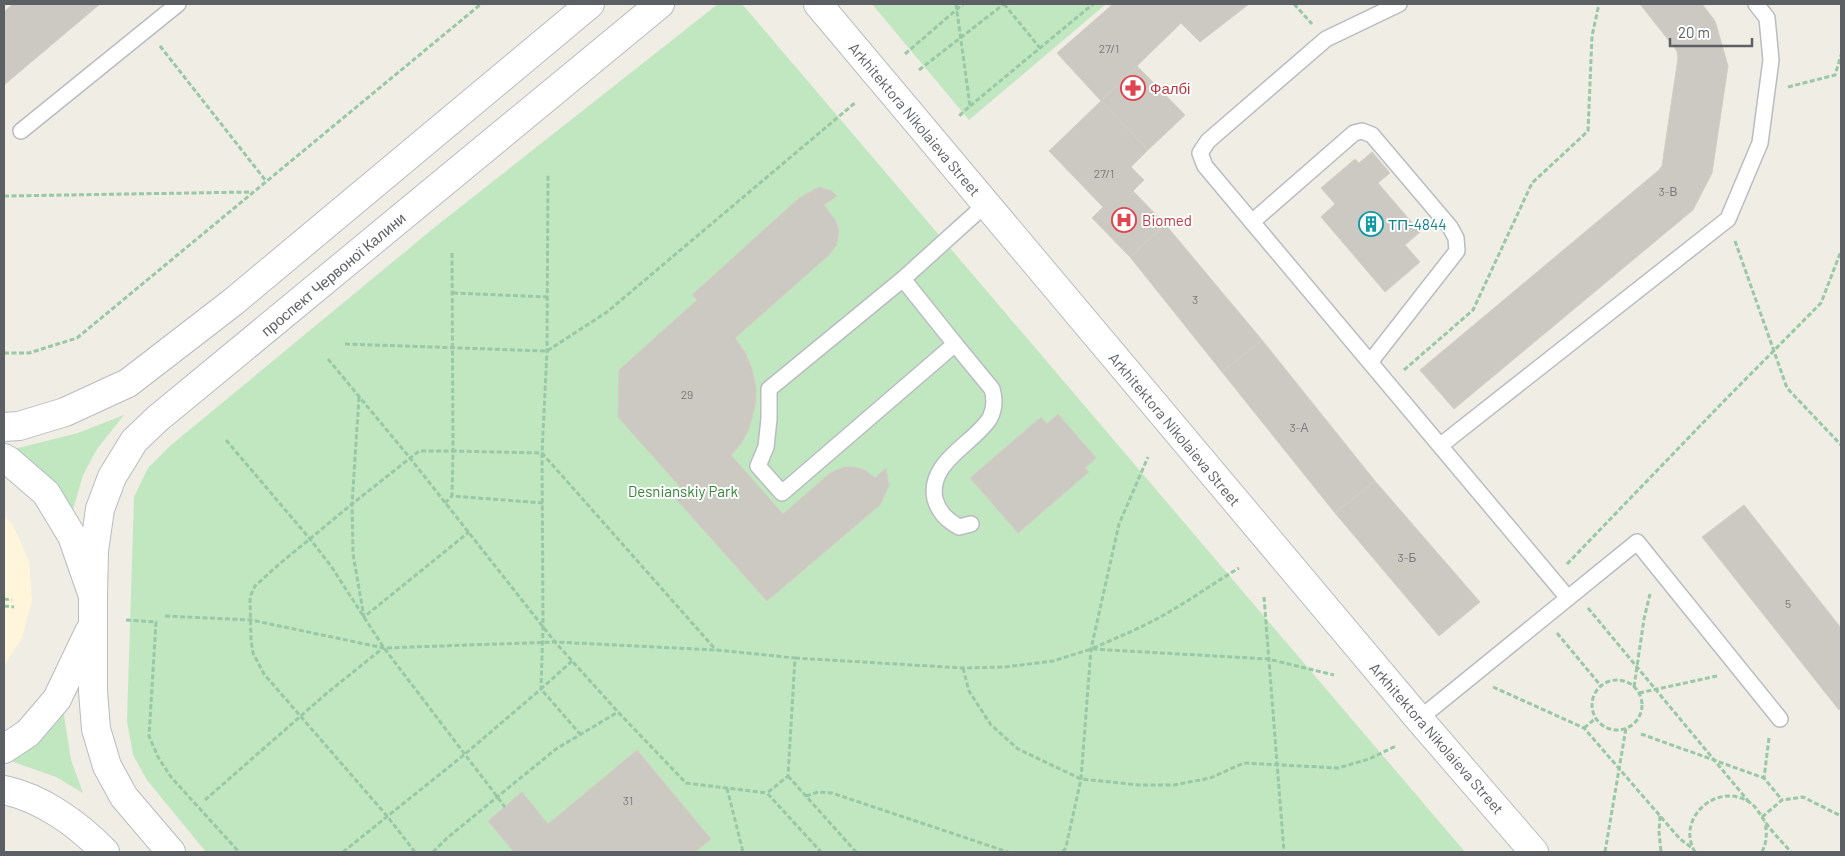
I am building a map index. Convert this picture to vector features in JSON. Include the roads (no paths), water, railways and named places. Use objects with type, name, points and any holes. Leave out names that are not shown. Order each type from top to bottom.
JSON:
[{"type":"main road","points":[[4,427],[19,426],[66,412],[128,382],[233,302],[590,4]]},
{"type":"main road","name":"проспект Червоної Калини","points":[[171,852],[124,797],[107,766],[96,729],[93,691],[92,624],[94,551],[100,509],[112,476],[134,441],[157,419],[660,4]]},
{"type":"main road","name":"Arkhitektora Nikolaieva Street","points":[[818,4],[1419,719],[1534,852]]},
{"type":"main road","points":[[4,458],[46,494],[72,536],[93,596]]},
{"type":"main road","points":[[4,749],[28,733],[57,699],[92,624]]},
{"type":"main road","points":[[4,790],[52,808],[105,852]]},
{"type":"lane","points":[[21,130],[178,4]]},
{"type":"lane","points":[[1399,4],[1326,39],[1208,141],[1200,153],[1205,166],[1252,222],[1553,579],[1572,595]]},
{"type":"lane","points":[[1441,445],[1728,219],[1760,143],[1768,84],[1771,60],[1767,18],[1756,4]]},
{"type":"lane","points":[[1252,222],[1354,133],[1362,130],[1372,135],[1450,227],[1456,238],[1457,251],[1370,361]]},
{"type":"lane","points":[[955,344],[782,493],[758,466],[766,447],[769,389],[903,279],[986,204]]},
{"type":"lane","points":[[903,279],[992,389],[995,398],[994,410],[988,420],[947,460],[937,477],[934,494],[938,509],[948,521],[959,527],[971,524]]},
{"type":"lane","points":[[1419,719],[1637,542],[1780,719]]},
{"type":"place","name":"Фалбі","points":[[1133,88]]},
{"type":"place","name":"Biomed","points":[[1124,220]]},
{"type":"place","name":"ТП-4844","points":[[1371,224]]},
{"type":"park label","name":"Desnianskiy Park","points":[[683,491]]}]
